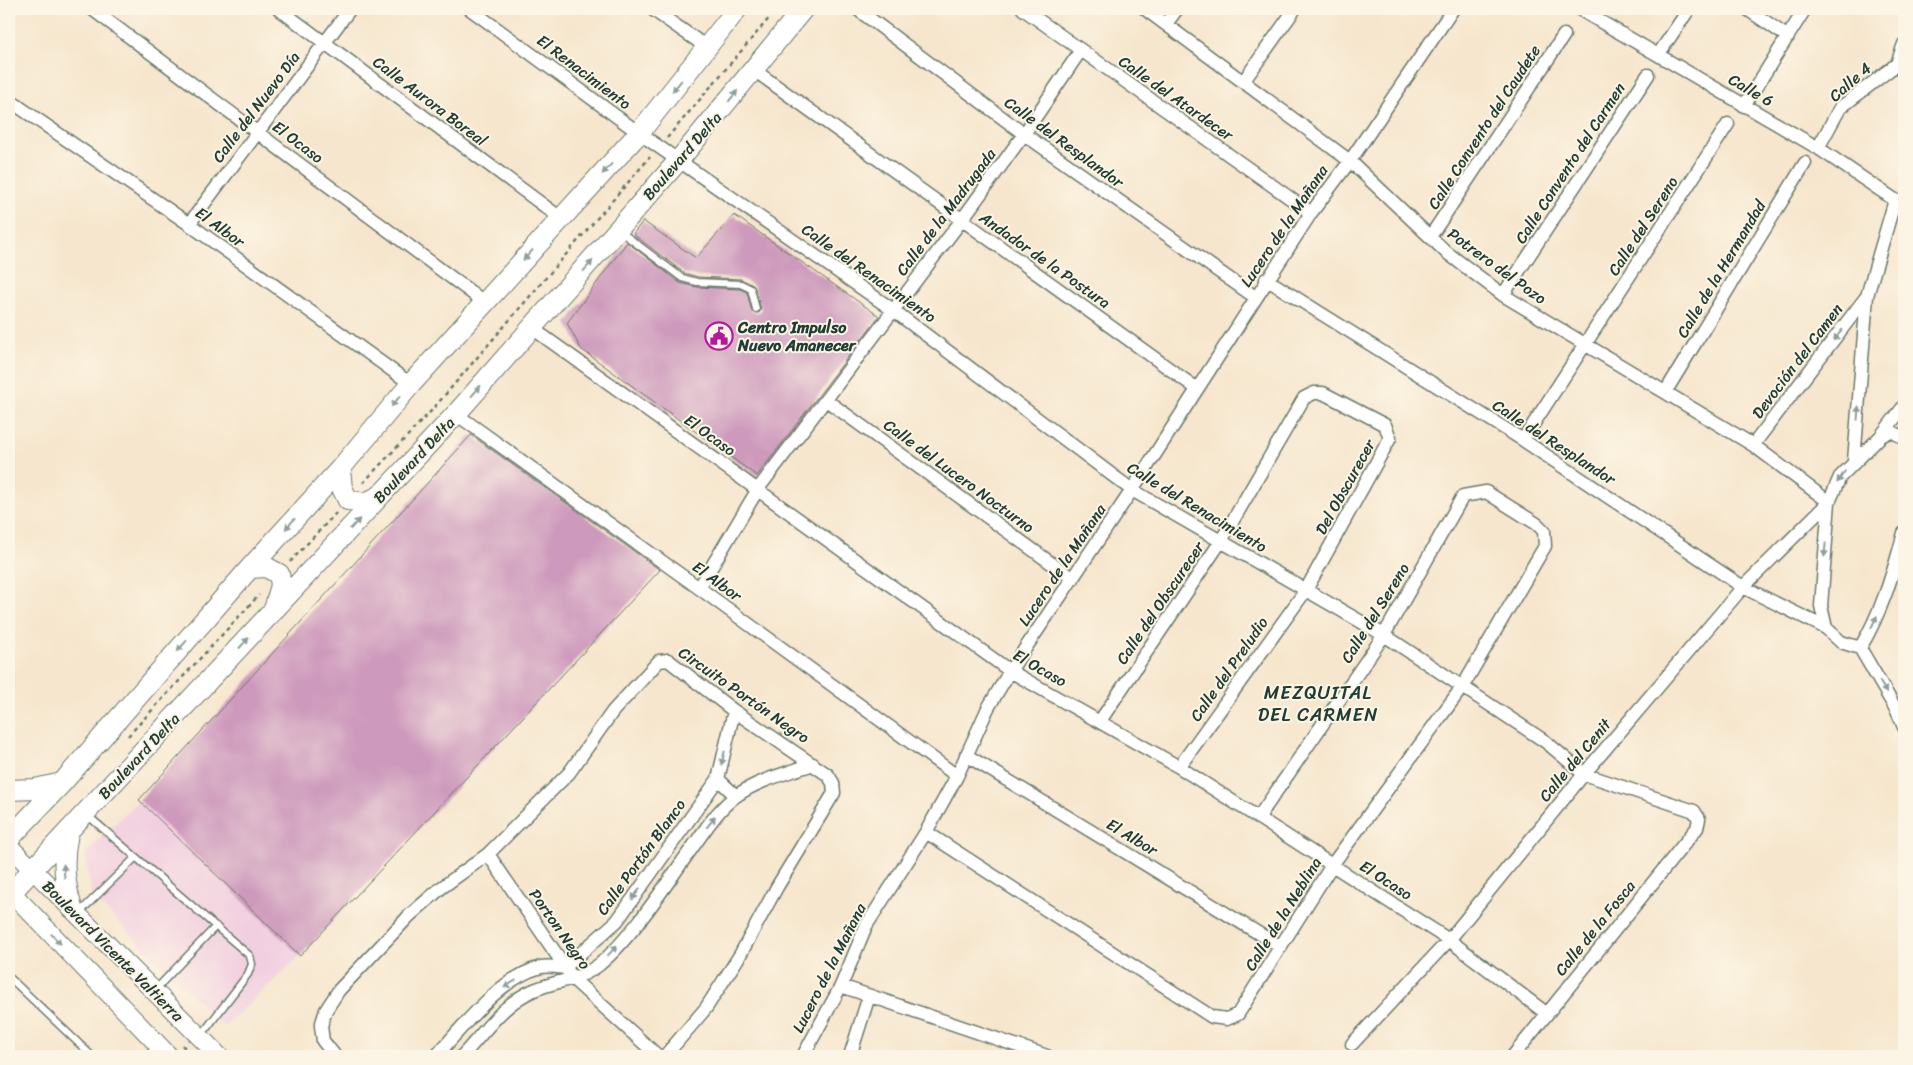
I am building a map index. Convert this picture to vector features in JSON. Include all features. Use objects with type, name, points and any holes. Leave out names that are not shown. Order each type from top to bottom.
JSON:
[{"type":"main road","points":[[9,839],[62,783],[250,568],[340,469],[411,384],[484,302],[639,133],[737,9]]},
{"type":"main road","name":"Boulevard Delta","points":[[10,893],[274,612],[456,414],[679,160],[803,9]]},
{"type":"main road","points":[[340,469],[342,488],[348,500],[364,503],[380,496]]},
{"type":"main road","points":[[250,568],[266,568],[279,574],[281,584],[274,612]]},
{"type":"main road","points":[[9,790],[35,789],[62,783]]},
{"type":"main road","points":[[68,833],[64,852],[65,886],[75,911]]},
{"type":"main road","name":"Boulevard Vicente Valtierra","points":[[9,846],[219,1056]]},
{"type":"main road","name":"Boulevard Vicente Valtierra","points":[[10,893],[158,1053]]},
{"type":"street","name":"El Ocaso","points":[[92,9],[484,302]]},
{"type":"street","name":"Calle Aurora Boreal","points":[[279,9],[562,219]]},
{"type":"street","name":"Calle del Nuevo Día","points":[[189,224],[350,9]]},
{"type":"street","name":"El Renacimiento","points":[[470,9],[639,133],[679,160]]},
{"type":"street","points":[[652,9],[708,48]]},
{"type":"street","name":"Calle del Resplandor","points":[[857,9],[1024,134],[1255,297]]},
{"type":"street","name":"Calle del Atardecer","points":[[1023,9],[1311,212]]},
{"type":"street","name":"Potrero del Pozo","points":[[1145,9],[1350,161],[1446,252],[1503,295],[1753,445],[1829,502]]},
{"type":"street","points":[[1166,24],[1177,9]]},
{"type":"street","points":[[1243,82],[1295,9]]},
{"type":"street","name":"Lucero de la Mañana","points":[[803,1056],[840,986],[866,926],[926,832],[957,776],[988,708],[1010,671],[1132,490],[1266,279],[1311,212],[1350,161],[1453,9]]},
{"type":"street","name":"Calle 6","points":[[1581,9],[1818,148],[1900,201]]},
{"type":"street","points":[[1658,55],[1689,9]]},
{"type":"street","points":[[1747,9],[1788,36]]},
{"type":"street","points":[[1744,106],[1805,9]]},
{"type":"street","name":"Calle Convento del Caudete","points":[[1430,237],[1564,35]]},
{"type":"street","name":"Calle 4","points":[[1818,148],[1840,108],[1900,65],[1904,44]]},
{"type":"street","name":"Calle de la Madrugada","points":[[700,588],[758,489],[961,221],[1024,134],[1081,50]]},
{"type":"street","name":"Andador de la Postura","points":[[754,70],[961,221],[1196,388]]},
{"type":"street","name":"Calle Convento del Carmen","points":[[1503,295],[1648,75]]},
{"type":"street","name":"El Albor","points":[[9,100],[189,224],[411,384]]},
{"type":"street","name":"Calle del Sereno","points":[[1523,440],[1728,124]]},
{"type":"street","name":"Calle del Renacimiento","points":[[679,160],[893,310],[1132,490],[1384,635],[1546,742],[1584,774],[1694,811],[1699,819]]},
{"type":"street","name":"Calle de la Hermandad","points":[[1666,392],[1805,163]]},
{"type":"street","points":[[1854,461],[1867,296],[1900,201]]},
{"type":"street","name":"Calle del Resplandor","points":[[1266,279],[1523,440],[1743,587],[1826,628],[1841,642],[1860,648]]},
{"type":"street","name":"Devoción del Camen","points":[[1753,445],[1867,296]]},
{"type":"street","name":"El Ocaso","points":[[532,328],[1010,671],[1179,767],[1449,940],[1546,1013]]},
{"type":"street","name":"Del Obscurecer","points":[[1304,398],[1314,393],[1323,393],[1385,425],[1390,438],[1306,590]]},
{"type":"street","name":"Calle del Obscurecer","points":[[1100,721],[1221,541],[1304,398]]},
{"type":"street","name":"Calle del Lucero Nocturno","points":[[826,400],[1073,578]]},
{"type":"street","points":[[1826,628],[1821,606],[1829,502],[1840,477],[1880,436],[1904,406]]},
{"type":"street","name":"El Albor","points":[[456,414],[700,588],[957,776]]},
{"type":"street","points":[[1880,436],[1891,431],[1904,438]]},
{"type":"street","name":"Calle de la Neblina","points":[[926,832],[1212,1017],[1227,1019],[1238,1014],[1332,865],[1463,686],[1545,546],[1544,531],[1537,524],[1486,492],[1464,496]]},
{"type":"street","name":"Calle del Sereno","points":[[1258,818],[1384,635],[1464,496]]},
{"type":"street","name":"Calle del Cenit","points":[[1352,1044],[1449,940],[1584,774],[1743,587],[1829,502]]},
{"type":"street","points":[[1904,533],[1889,587],[1874,625],[1860,648],[1897,711],[1904,727]]},
{"type":"street","name":"Calle del Preludio","points":[[1179,767],[1306,590]]},
{"type":"street","name":"Circuito Portón Negro","points":[[335,1056],[325,1046],[321,1034],[322,1019],[332,1000],[410,915],[441,888],[488,854],[569,773],[613,711],[659,661],[668,660],[734,711],[828,775],[834,783],[834,793],[777,887],[740,955],[706,1008],[666,1056]]},
{"type":"street","name":"Calle Portón Blanco","points":[[564,968],[617,921],[718,779],[734,711]]},
{"type":"street","name":"El Albor","points":[[966,755],[1281,947]]},
{"type":"street","points":[[462,1056],[494,1019],[516,1000],[534,990],[574,980],[600,964],[627,935],[713,818],[736,796],[764,782],[813,764]]},
{"type":"street","points":[[718,779],[736,796]]},
{"type":"street","name":"Calle de la Fosca","points":[[1513,1056],[1697,828],[1699,819]]},
{"type":"street","name":"Porton Negro","points":[[488,854],[574,980],[658,1056]]},
{"type":"street","points":[[436,1056],[481,1008],[505,986],[541,967],[564,968]]},
{"type":"street","points":[[840,986],[1047,1056]]},
{"type":"street","points":[[850,1056],[869,996]]},
{"type":"lane","points":[[618,230],[682,278],[697,282],[741,284],[751,289],[756,309]]},
{"type":"lane","points":[[86,813],[247,952],[252,964],[248,974],[200,1036]]},
{"type":"lane","points":[[75,911],[136,857]]},
{"type":"lane","points":[[153,992],[216,926]]},
{"type":"lane","points":[[9,978],[92,1056]]},
{"type":"path","points":[[279,574],[432,410],[777,9]]},
{"type":"path","points":[[122,743],[259,595]]},
{"type":"shaded area","points":[[139,800],[300,956],[224,1027],[91,895],[85,853]]},
{"type":"building","name":"Centro Impulso Nuevo Amanecer","points":[[734,215],[879,316],[757,476],[581,349],[567,323],[627,242],[680,283],[697,287],[740,289],[747,292],[752,312],[759,313],[761,308],[753,285],[741,279],[698,277],[684,273],[633,234],[643,221],[696,258]]},
{"type":"building","points":[[471,435],[660,570],[300,956],[139,800]]},
{"type":"place","name":"Centro Impulso Nuevo Amanecer","points":[[719,336]]},
{"type":"district","name":"MEZQUITAL DEL CARMEN","points":[[1318,703]]}]
